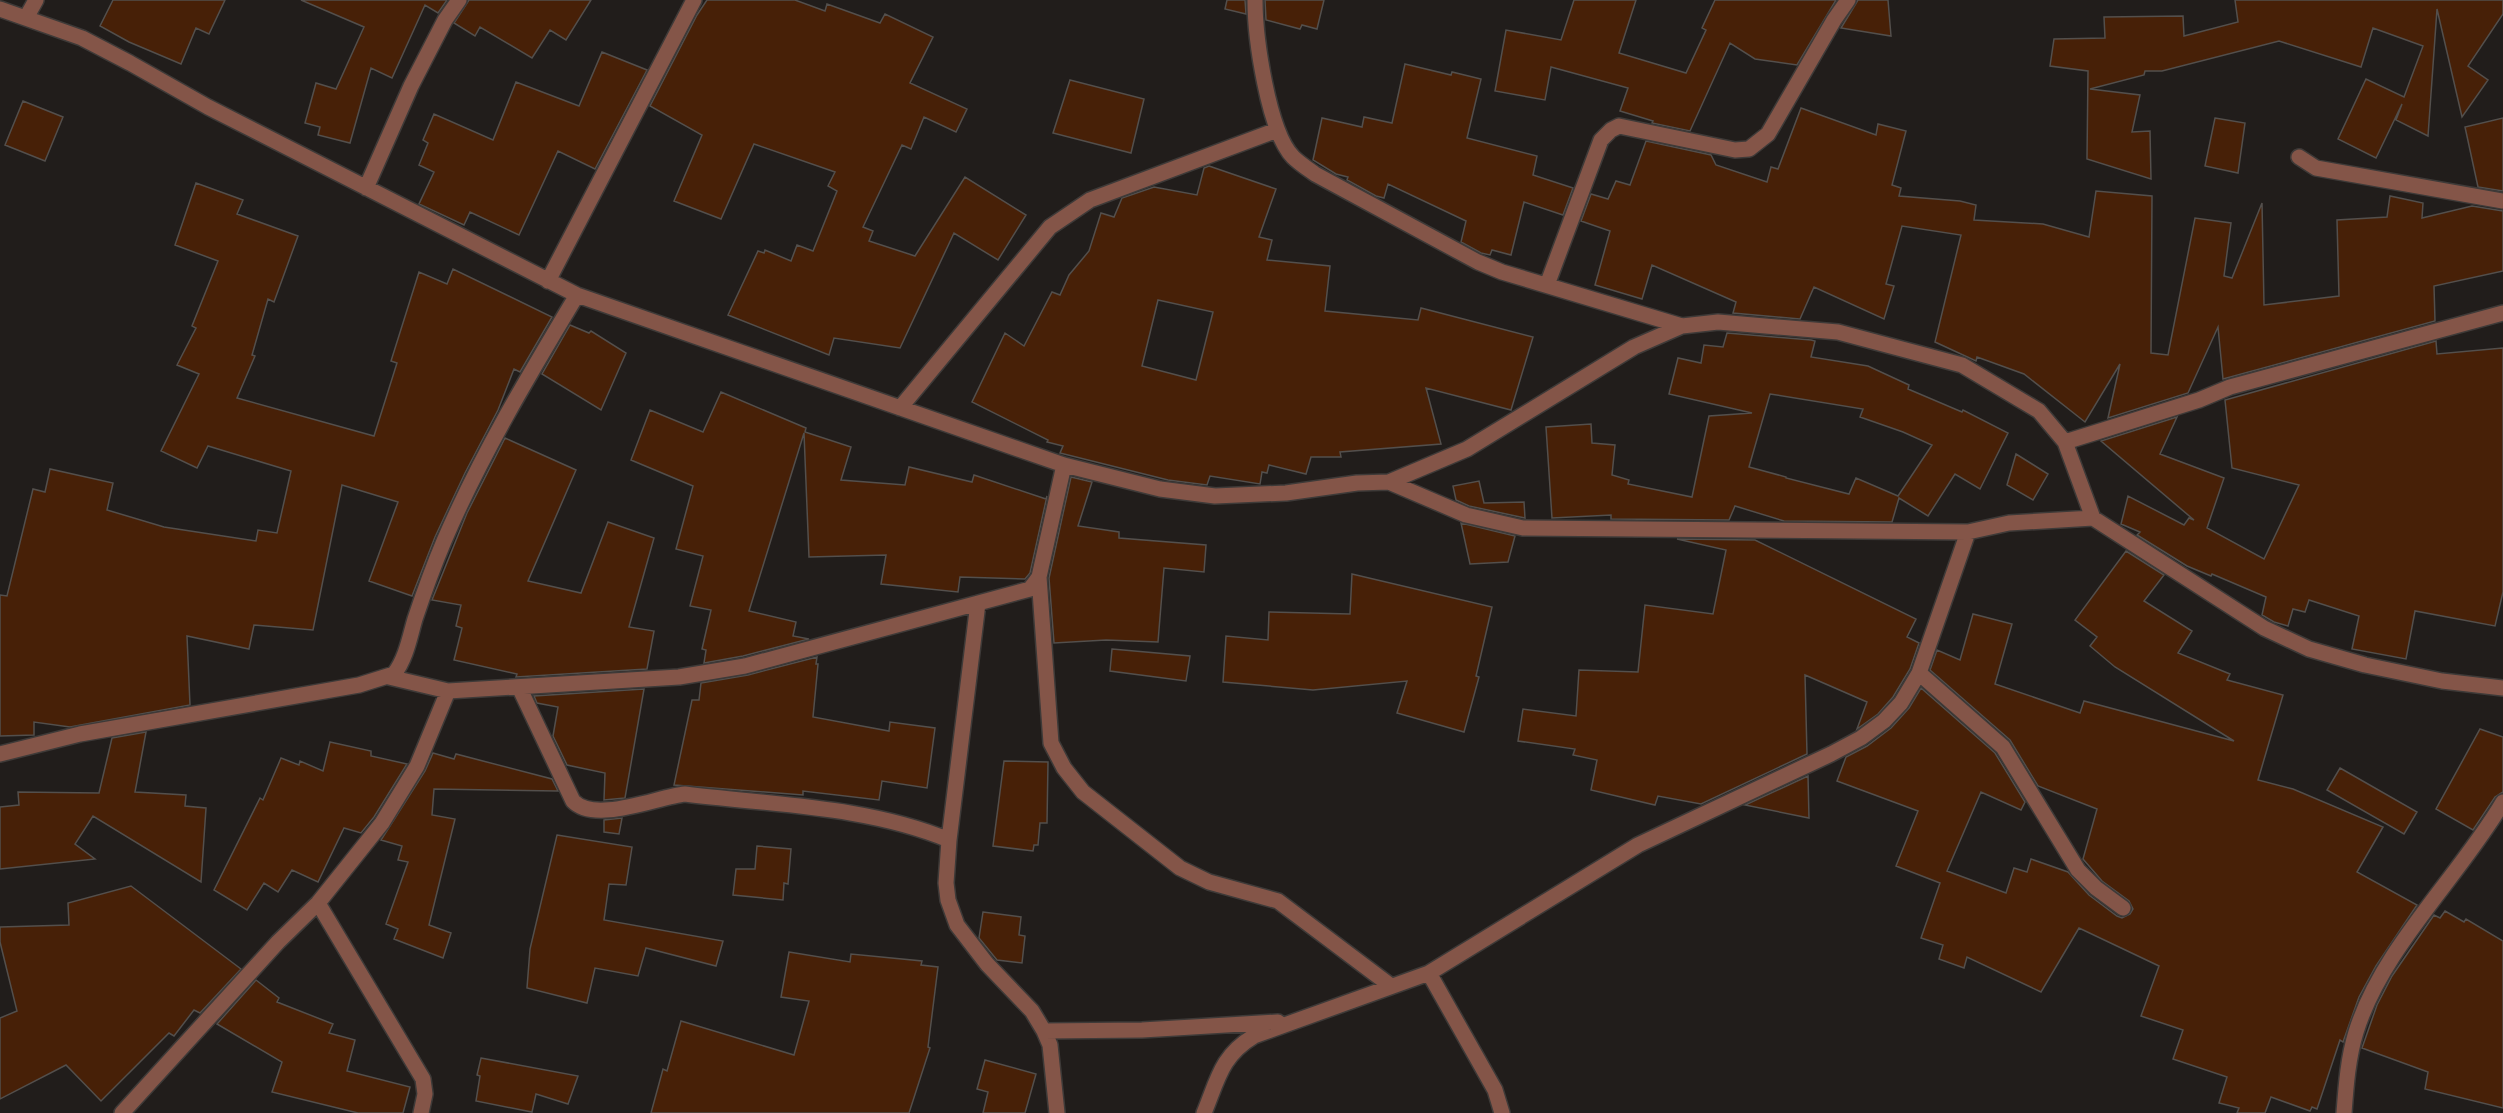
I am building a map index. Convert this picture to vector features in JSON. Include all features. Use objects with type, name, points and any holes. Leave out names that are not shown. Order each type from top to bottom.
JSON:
[{"type":"street","points":[[26,18],[36,0]]},
{"type":"street","points":[[366,188],[411,86],[445,20],[459,0]]},
{"type":"street","points":[[548,281],[694,0]]},
{"type":"street","points":[[1255,0],[1261,60],[1277,130],[1292,156],[1315,174],[1478,262],[1682,326]]},
{"type":"street","points":[[1547,285],[1601,140],[1606,134],[1619,126],[1735,150],[1749,149],[1768,134],[1848,0]]},
{"type":"street","points":[[0,9],[82,38],[208,107],[578,295],[1064,465],[1160,489],[1215,496],[1286,493],[1357,483],[1389,482],[1467,449],[1635,347],[1682,326],[1718,321],[1838,332],[1962,365],[2039,411],[2065,442],[2093,518]]},
{"type":"street","points":[[900,408],[1050,227],[1090,200],[1277,130]]},
{"type":"street","points":[[2299,157],[2316,168],[2503,201]]},
{"type":"street","points":[[390,677],[397,670],[404,655],[426,587],[445,540],[493,440],[533,367],[578,295]]},
{"type":"street","points":[[2065,442],[2176,405],[2199,400],[2230,387],[2503,313]]},
{"type":"street","points":[[1064,465],[1039,577],[1051,743],[1064,768],[1083,792],[1180,868],[1209,882],[1278,901],[1391,986]]},
{"type":"street","points":[[1389,482],[1467,515],[1523,528],[1968,532],[2009,524],[2093,518],[2264,628],[2309,649],[2365,665],[2442,681],[2503,688]]},
{"type":"street","points":[[1204,1113],[1223,1065],[1239,1045],[1254,1036],[1429,973],[1638,844],[1831,754],[1861,738],[1884,721],[1901,703],[1919,673],[1968,532]]},
{"type":"street","points":[[0,754],[80,734],[359,685],[390,677],[448,691],[679,677],[745,666],[1030,589],[1039,577]]},
{"type":"street","points":[[978,603],[949,840],[946,883],[948,900],[957,925],[987,964],[1032,1011],[1044,1031],[1050,1045],[1057,1113]]},
{"type":"street","points":[[1919,673],[2003,747],[2078,870],[2096,888],[2123,908]]},
{"type":"street","points":[[519,687],[573,801],[578,806],[619,810],[669,796],[685,794],[849,813],[909,825],[949,840]]},
{"type":"street","points":[[123,1113],[278,942],[318,903],[382,823],[417,766],[448,691]]},
{"type":"street","points":[[2344,1113],[2350,1057],[2365,1008],[2388,964],[2503,802]]},
{"type":"street","points":[[318,903],[423,1079],[425,1094],[421,1113]]},
{"type":"street","points":[[1429,973],[1495,1090],[1502,1113]]},
{"type":"street","points":[[1044,1031],[1151,1029],[1298,1020]]},
{"type":"building","points":[[113,0],[225,0],[209,34],[196,28],[181,64],[129,42],[100,26]]},
{"type":"building","points":[[301,0],[447,0],[438,13],[425,5],[392,78],[371,68],[350,143],[318,135],[320,127],[305,123],[316,83],[336,89],[364,27]]},
{"type":"building","points":[[469,0],[591,0],[566,40],[550,30],[532,58],[480,27],[475,36],[454,23]]},
{"type":"building","points":[[707,0],[795,0],[825,11],[827,4],[880,23],[885,14],[933,37],[910,83],[967,109],[956,132],[924,117],[911,149],[902,145],[863,227],[873,231],[869,241],[915,256],[965,177],[1026,215],[998,260],[954,233],[900,348],[834,338],[829,355],[728,315],[758,251],[764,253],[765,250],[791,261],[797,245],[813,251],[837,191],[828,186],[835,172],[754,144],[721,219],[674,201],[702,135],[650,106]]},
{"type":"building","points":[[1227,0],[1245,0],[1246,14],[1225,9]]},
{"type":"building","points":[[1265,0],[1324,0],[1317,29],[1302,25],[1300,29],[1266,20]]},
{"type":"building","points":[[1574,0],[1636,0],[1619,53],[1686,73],[1706,30],[1702,28],[1715,0],[1836,0],[1797,65],[1755,59],[1730,43],[1690,131],[1652,123],[1653,121],[1620,111],[1628,88],[1551,67],[1545,100],[1495,91],[1506,30],[1561,40]]},
{"type":"building","points":[[1858,0],[1888,0],[1891,36],[1841,28]]},
{"type":"building","points":[[2235,0],[2503,0],[2503,14],[2468,66],[2488,80],[2462,117],[2437,9],[2428,136],[2396,120],[2402,104],[2376,158],[2338,139],[2366,79],[2404,97],[2423,46],[2373,28],[2361,67],[2279,41],[2162,71],[2145,71],[2144,75],[2090,89],[2140,95],[2132,132],[2150,131],[2151,179],[2087,159],[2088,71],[2050,66],[2054,39],[2105,38],[2104,17],[2183,16],[2184,36],[2238,22]]},
{"type":"building","points":[[602,52],[647,70],[595,169],[558,151],[519,235],[470,212],[464,225],[419,204],[434,172],[419,165],[428,143],[423,140],[434,114],[493,140],[516,82],[579,106]]},
{"type":"building","points":[[1405,64],[1451,75],[1452,72],[1481,79],[1467,138],[1537,156],[1533,175],[1573,188],[1563,215],[1524,202],[1511,255],[1492,250],[1490,255],[1481,253],[1461,242],[1466,221],[1388,184],[1384,198],[1376,196],[1347,180],[1348,177],[1336,174],[1313,160],[1322,118],[1362,127],[1364,117],[1392,123]]},
{"type":"building","points":[[1070,80],[1144,99],[1131,153],[1053,133]]},
{"type":"building","points":[[23,101],[63,117],[45,161],[5,145]]},
{"type":"building","points":[[1801,108],[1876,135],[1878,124],[1906,131],[1892,185],[1901,188],[1899,196],[1960,201],[1976,205],[1974,220],[2043,224],[2089,237],[2096,191],[2152,196],[2151,353],[2168,355],[2195,218],[2231,223],[2224,276],[2232,278],[2262,203],[2264,305],[2339,296],[2337,220],[2387,217],[2390,196],[2423,203],[2422,218],[2472,206],[2503,211],[2503,271],[2434,286],[2435,321],[2223,379],[2218,327],[2188,393],[2108,418],[2120,364],[2085,422],[2024,374],[1977,357],[1976,361],[1935,342],[1961,235],[1902,226],[1886,284],[1894,286],[1884,319],[1814,287],[1800,319],[1733,313],[1736,302],[1652,265],[1642,299],[1595,285],[1610,231],[1581,221],[1591,194],[1608,199],[1616,181],[1630,185],[1646,141],[1711,155],[1716,165],[1767,182],[1771,167],[1778,169]]},
{"type":"building","points":[[2215,118],[2245,123],[2238,173],[2205,166]]},
{"type":"building","points":[[2503,118],[2503,191],[2478,187],[2465,127]]},
{"type":"building","points":[[1209,166],[1276,189],[1259,237],[1272,240],[1267,260],[1330,266],[1325,311],[1418,320],[1421,308],[1533,337],[1511,410],[1426,388],[1441,444],[1340,452],[1341,457],[1311,457],[1306,474],[1269,465],[1267,473],[1262,472],[1260,484],[1210,476],[1207,485],[1168,480],[1060,453],[1063,446],[1047,442],[1048,440],[972,402],[1005,333],[1024,346],[1052,292],[1060,295],[1069,275],[1089,251],[1101,213],[1114,217],[1122,198],[1154,187],[1197,195],[1204,168]],"holes":[[[1158,300],[1213,312],[1196,380],[1142,366]]]},
{"type":"building","points":[[196,183],[243,200],[237,214],[298,236],[274,302],[268,299],[252,355],[255,356],[237,398],[374,436],[397,363],[391,361],[419,272],[447,284],[453,269],[552,317],[520,372],[514,369],[498,410],[435,537],[412,596],[369,581],[398,502],[342,485],[313,630],[254,625],[249,649],[187,636],[190,705],[70,727],[34,722],[34,735],[0,736],[0,595],[7,596],[33,489],[45,492],[50,469],[113,483],[107,510],[164,527],[256,541],[258,530],[277,533],[291,471],[208,446],[197,468],[161,451],[199,374],[177,365],[196,328],[192,326],[218,261],[175,245]]},
{"type":"building","points":[[570,325],[589,333],[591,331],[626,353],[601,410],[542,374]]},
{"type":"building","points":[[1727,333],[1815,341],[1811,357],[1868,366],[1909,385],[1908,389],[1962,412],[1963,410],[2008,433],[1980,489],[1955,474],[1928,516],[1899,498],[1892,522],[1784,521],[1735,506],[1729,520],[1611,519],[1611,515],[1552,518],[1546,427],[1591,424],[1592,443],[1615,445],[1612,475],[1629,480],[1628,484],[1692,497],[1709,416],[1752,413],[1669,394],[1678,358],[1701,363],[1704,345],[1723,347]],"holes":[[[1770,394],[1863,409],[1860,417],[1932,445],[1898,496],[1856,478],[1849,494],[1749,467]]]},
{"type":"building","points":[[2436,341],[2437,354],[2503,348],[2503,592],[2495,626],[2415,611],[2406,659],[2352,649],[2359,616],[2309,600],[2305,612],[2293,609],[2288,626],[2274,622],[2262,615],[2266,597],[2187,566],[2137,535],[2140,532],[2121,524],[2128,496],[2184,525],[2189,518],[2194,520],[2101,441],[2177,417],[2160,454],[2224,478],[2207,528],[2264,559],[2299,485],[2232,468],[2225,400]]},
{"type":"building","points":[[721,392],[806,428],[805,432],[851,447],[841,480],[905,485],[909,467],[972,482],[974,475],[1046,499],[1047,496],[1030,573],[1025,579],[960,577],[958,592],[881,584],[886,555],[809,557],[804,433],[749,611],[796,622],[793,636],[809,639],[743,656],[704,663],[706,650],[702,649],[711,610],[690,606],[703,556],[676,549],[693,486],[631,460],[650,410],[703,432]]},
{"type":"building","points":[[505,438],[576,470],[528,581],[581,593],[608,522],[654,538],[629,627],[654,631],[647,669],[516,677],[517,674],[454,660],[462,628],[456,626],[461,605],[432,600],[467,513]]},
{"type":"building","points":[[2016,454],[2048,474],[2033,500],[2007,485]]},
{"type":"building","points":[[1071,477],[1092,482],[1078,526],[1119,532],[1119,538],[1206,545],[1204,572],[1164,568],[1158,642],[1106,640],[1054,643],[1049,578]]},
{"type":"building","points":[[1479,481],[1484,503],[1524,502],[1525,518],[1469,506],[1456,500],[1453,486]]},
{"type":"building","points":[[1461,523],[1515,536],[1508,562],[1470,564]]},
{"type":"building","points":[[1677,539],[1755,540],[1916,619],[1907,637],[1919,643],[1910,669],[1893,697],[1878,714],[1857,729],[1867,702],[1805,675],[1807,754],[1701,804],[1658,796],[1655,805],[1591,790],[1597,760],[1573,755],[1575,749],[1518,741],[1523,709],[1576,716],[1579,670],[1638,672],[1645,605],[1713,614],[1726,550]]},
{"type":"building","points":[[2126,551],[2164,575],[2144,601],[2192,631],[2178,653],[2230,674],[2227,680],[2283,695],[2258,780],[2293,789],[2383,827],[2357,872],[2417,905],[2376,966],[2359,997],[2343,1042],[2340,1040],[2317,1109],[2312,1107],[2310,1111],[2271,1097],[2265,1113],[2237,1113],[2239,1108],[2219,1103],[2227,1077],[2173,1059],[2183,1030],[2141,1016],[2159,966],[2079,928],[2041,992],[1967,957],[1964,968],[1939,959],[1943,945],[1921,938],[1940,883],[1896,866],[1918,811],[1837,781],[1846,757],[1867,746],[1891,728],[1909,708],[1921,688],[1995,753],[2025,802],[2021,810],[1981,792],[1947,871],[2006,893],[2014,868],[2027,872],[2031,859],[2068,872],[2089,895],[2117,916],[2122,918],[2130,914],[2133,909],[2129,901],[2102,881],[2083,859],[2097,809],[2038,786],[2010,740],[1930,670],[1937,650],[1960,660],[1973,614],[2012,624],[1995,684],[2080,713],[2084,701],[2234,741],[2115,667],[2090,646],[2097,637],[2075,620]]},
{"type":"building","points":[[1352,574],[1492,607],[1476,676],[1479,677],[1464,732],[1397,713],[1407,681],[1313,690],[1223,682],[1226,636],[1268,640],[1269,612],[1350,614]]},
{"type":"building","points":[[1112,649],[1190,656],[1186,681],[1110,671]]},
{"type":"building","points":[[817,657],[813,717],[889,731],[890,722],[935,728],[927,788],[882,781],[879,800],[803,791],[803,795],[674,785],[692,700],[699,700],[701,683],[748,675]]},
{"type":"building","points":[[644,689],[625,798],[604,800],[605,773],[567,765],[553,736],[558,707],[537,703],[534,696]]},
{"type":"building","points":[[2480,729],[2503,737],[2503,792],[2495,797],[2473,830],[2436,809]]},
{"type":"building","points":[[146,732],[135,792],[186,795],[185,806],[206,808],[201,882],[93,816],[75,844],[95,859],[0,869],[0,807],[19,805],[18,792],[99,793],[112,738]]},
{"type":"building","points":[[330,742],[371,751],[371,756],[407,764],[374,817],[361,833],[344,828],[318,882],[292,870],[278,892],[264,883],[247,910],[214,890],[260,798],[263,800],[281,758],[299,765],[300,761],[323,771]]},
{"type":"building","points":[[433,753],[454,759],[456,754],[552,779],[558,791],[434,789],[432,815],[455,819],[429,925],[451,933],[443,958],[394,939],[398,929],[386,924],[408,862],[398,860],[402,846],[381,840],[425,771]]},
{"type":"building","points":[[1004,761],[1048,762],[1047,823],[1040,823],[1038,845],[1034,845],[1033,851],[993,846]]},
{"type":"building","points":[[2340,768],[2417,812],[2404,834],[2327,790]]},
{"type":"building","points":[[1808,776],[1809,818],[1745,805]]},
{"type":"building","points":[[622,818],[619,834],[604,832],[604,820]]},
{"type":"building","points":[[557,835],[632,847],[626,885],[609,884],[604,920],[723,941],[716,966],[646,948],[638,976],[595,968],[587,1003],[527,988],[530,949]]},
{"type":"building","points":[[757,846],[791,849],[788,884],[784,883],[783,900],[733,895],[736,869],[755,869]]},
{"type":"building","points":[[131,886],[241,969],[200,1013],[194,1010],[174,1036],[169,1033],[101,1101],[66,1065],[0,1099],[0,1018],[17,1011],[0,942],[0,927],[69,925],[68,903]]},
{"type":"building","points":[[2445,911],[2464,922],[2466,919],[2503,941],[2503,1108],[2425,1089],[2428,1072],[2362,1048],[2377,1005],[2392,976],[2434,915],[2440,918]]},
{"type":"building","points":[[983,912],[1021,917],[1019,935],[1025,936],[1022,963],[997,960],[979,938]]},
{"type":"building","points":[[789,952],[850,962],[851,954],[922,961],[921,965],[938,967],[928,1047],[930,1048],[909,1113],[651,1113],[663,1069],[667,1071],[681,1021],[794,1055],[809,1001],[781,997]]},
{"type":"building","points":[[256,980],[279,998],[277,1002],[333,1024],[329,1033],[355,1040],[347,1071],[410,1087],[403,1113],[358,1113],[272,1092],[282,1062],[217,1024]]},
{"type":"building","points":[[481,1058],[578,1076],[568,1104],[536,1094],[532,1112],[476,1101],[480,1076],[477,1075]]},
{"type":"building","points":[[985,1060],[1036,1074],[1025,1113],[983,1113],[988,1092],[977,1089]]}]
